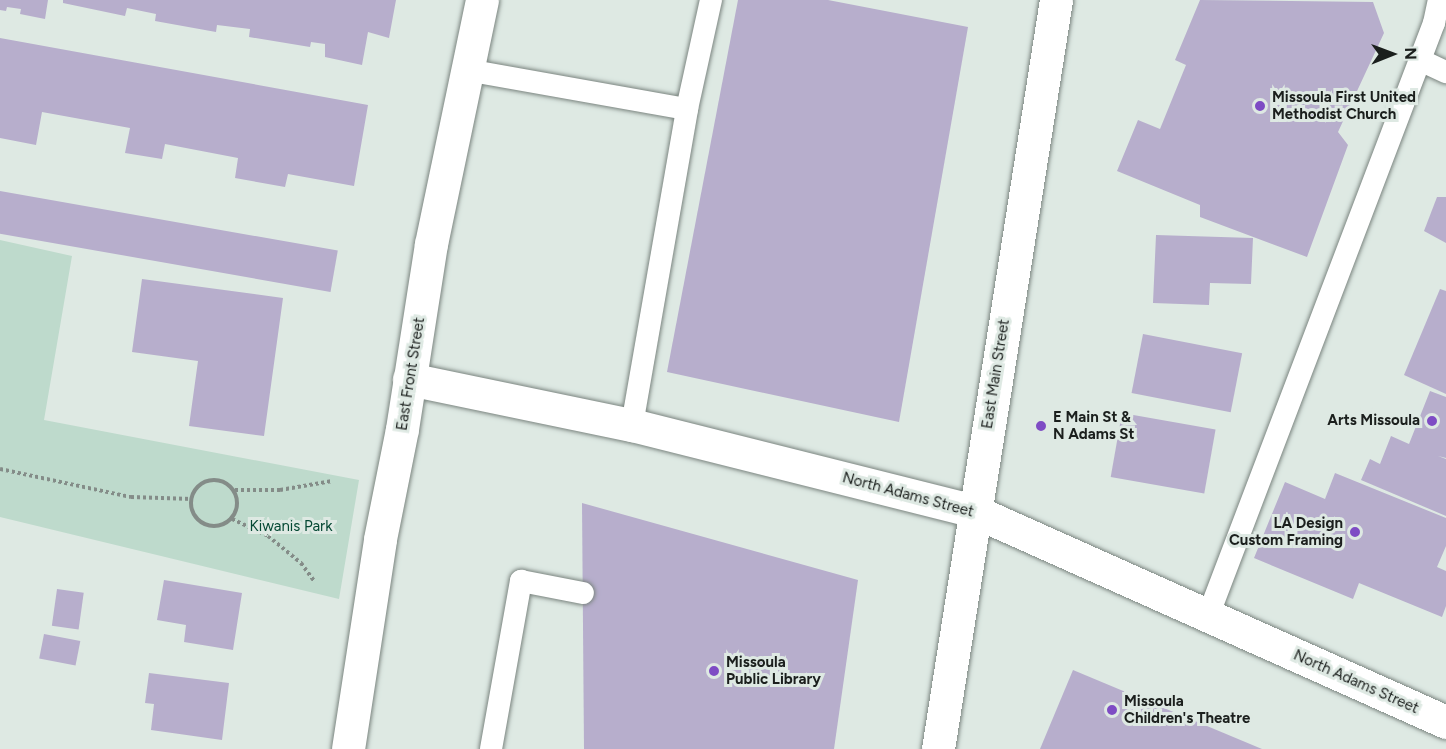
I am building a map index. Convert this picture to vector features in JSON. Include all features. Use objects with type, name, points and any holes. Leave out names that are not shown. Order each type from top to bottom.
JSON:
[{"type":"street","name":"East Front Street","points":[[348,749],[380,538],[431,244],[482,0]]},
{"type":"street","name":"East Main Street","points":[[938,749],[1056,0]]},
{"type":"street","name":"North Adams Street","points":[[409,379],[632,425],[974,511],[1446,722]]},
{"type":"lane","points":[[632,425],[687,109],[711,0]]},
{"type":"lane","points":[[1208,616],[1434,23],[1439,0]]},
{"type":"lane","points":[[1420,60],[1446,72]]},
{"type":"lane","points":[[467,70],[687,109]]},
{"type":"lane","points":[[491,749],[521,581],[583,593]]},
{"type":"path","points":[[0,469],[130,497],[192,499]]},
{"type":"path","points":[[235,490],[238,506],[232,519],[218,526],[204,524],[193,514],[194,492],[206,481],[222,481],[235,490],[280,490],[332,481]]},
{"type":"path","points":[[232,519],[268,536],[301,563],[314,581]]},
{"type":"green space","name":"Kiwanis Park","points":[[0,240],[72,256],[44,420],[359,480],[339,599],[0,517]]},
{"type":"building","points":[[0,0],[48,0],[45,19],[20,14],[21,9],[7,7],[6,11],[0,10]]},
{"type":"building","points":[[63,0],[396,0],[389,38],[368,32],[362,65],[325,57],[325,44],[311,42],[310,47],[249,37],[250,29],[217,25],[216,32],[155,21],[156,14],[127,8],[125,16],[63,3]]},
{"type":"building","points":[[738,0],[828,0],[968,27],[899,422],[667,372]]},
{"type":"building","points":[[1200,0],[1373,2],[1384,33],[1338,132],[1348,145],[1307,257],[1200,217],[1200,205],[1117,171],[1138,120],[1160,129],[1186,65],[1175,60]]},
{"type":"building","points":[[0,38],[368,105],[354,186],[288,174],[285,187],[235,178],[238,158],[165,144],[162,159],[125,153],[130,128],[42,112],[36,145],[0,138]]},
{"type":"building","points":[[0,191],[338,251],[330,292],[0,234]]},
{"type":"building","points":[[1437,197],[1446,197],[1446,243],[1424,231]]},
{"type":"building","points":[[1156,235],[1253,238],[1251,284],[1210,283],[1209,305],[1153,303]]},
{"type":"building","points":[[142,279],[283,298],[264,436],[189,426],[198,361],[132,352]]},
{"type":"building","points":[[1440,289],[1446,291],[1446,394],[1404,375]]},
{"type":"building","points":[[1143,334],[1242,353],[1231,412],[1132,393]]},
{"type":"building","points":[[1430,391],[1446,397],[1446,458],[1438,456],[1446,459],[1446,516],[1361,480],[1370,459],[1380,464],[1391,436],[1409,444]]},
{"type":"building","points":[[1122,413],[1216,429],[1204,494],[1111,477]]},
{"type":"building","name":"LA Design Custom Framing","points":[[1335,473],[1446,518],[1446,546],[1437,567],[1446,571],[1446,606],[1442,617],[1359,583],[1353,599],[1254,558],[1285,482],[1325,499]]},
{"type":"building","name":"Missoula Public Library","points":[[582,503],[858,580],[834,749],[584,749]]},
{"type":"building","points":[[164,580],[242,593],[233,650],[184,642],[186,625],[157,620]]},
{"type":"building","points":[[57,589],[84,593],[79,629],[52,626]]},
{"type":"building","points":[[44,634],[80,641],[76,666],[39,659]]},
{"type":"building","name":"Missoula Children's Theatre","points":[[1073,670],[1262,749],[1040,749]]},
{"type":"building","points":[[149,673],[229,683],[222,740],[151,730],[154,704],[145,703]]},
{"type":"place","name":"Missoula First United Methodist Church","points":[[1260,106]]},
{"type":"place","name":"Arts Missoula","points":[[1432,421]]},
{"type":"place","name":"E Main St & N Adams St","points":[[1041,426]]},
{"type":"place","name":"LA Design Custom Framing","points":[[1355,532]]},
{"type":"place","name":"Missoula Public Library","points":[[714,671]]},
{"type":"place","name":"Missoula Children's Theatre","points":[[1112,710]]}]
